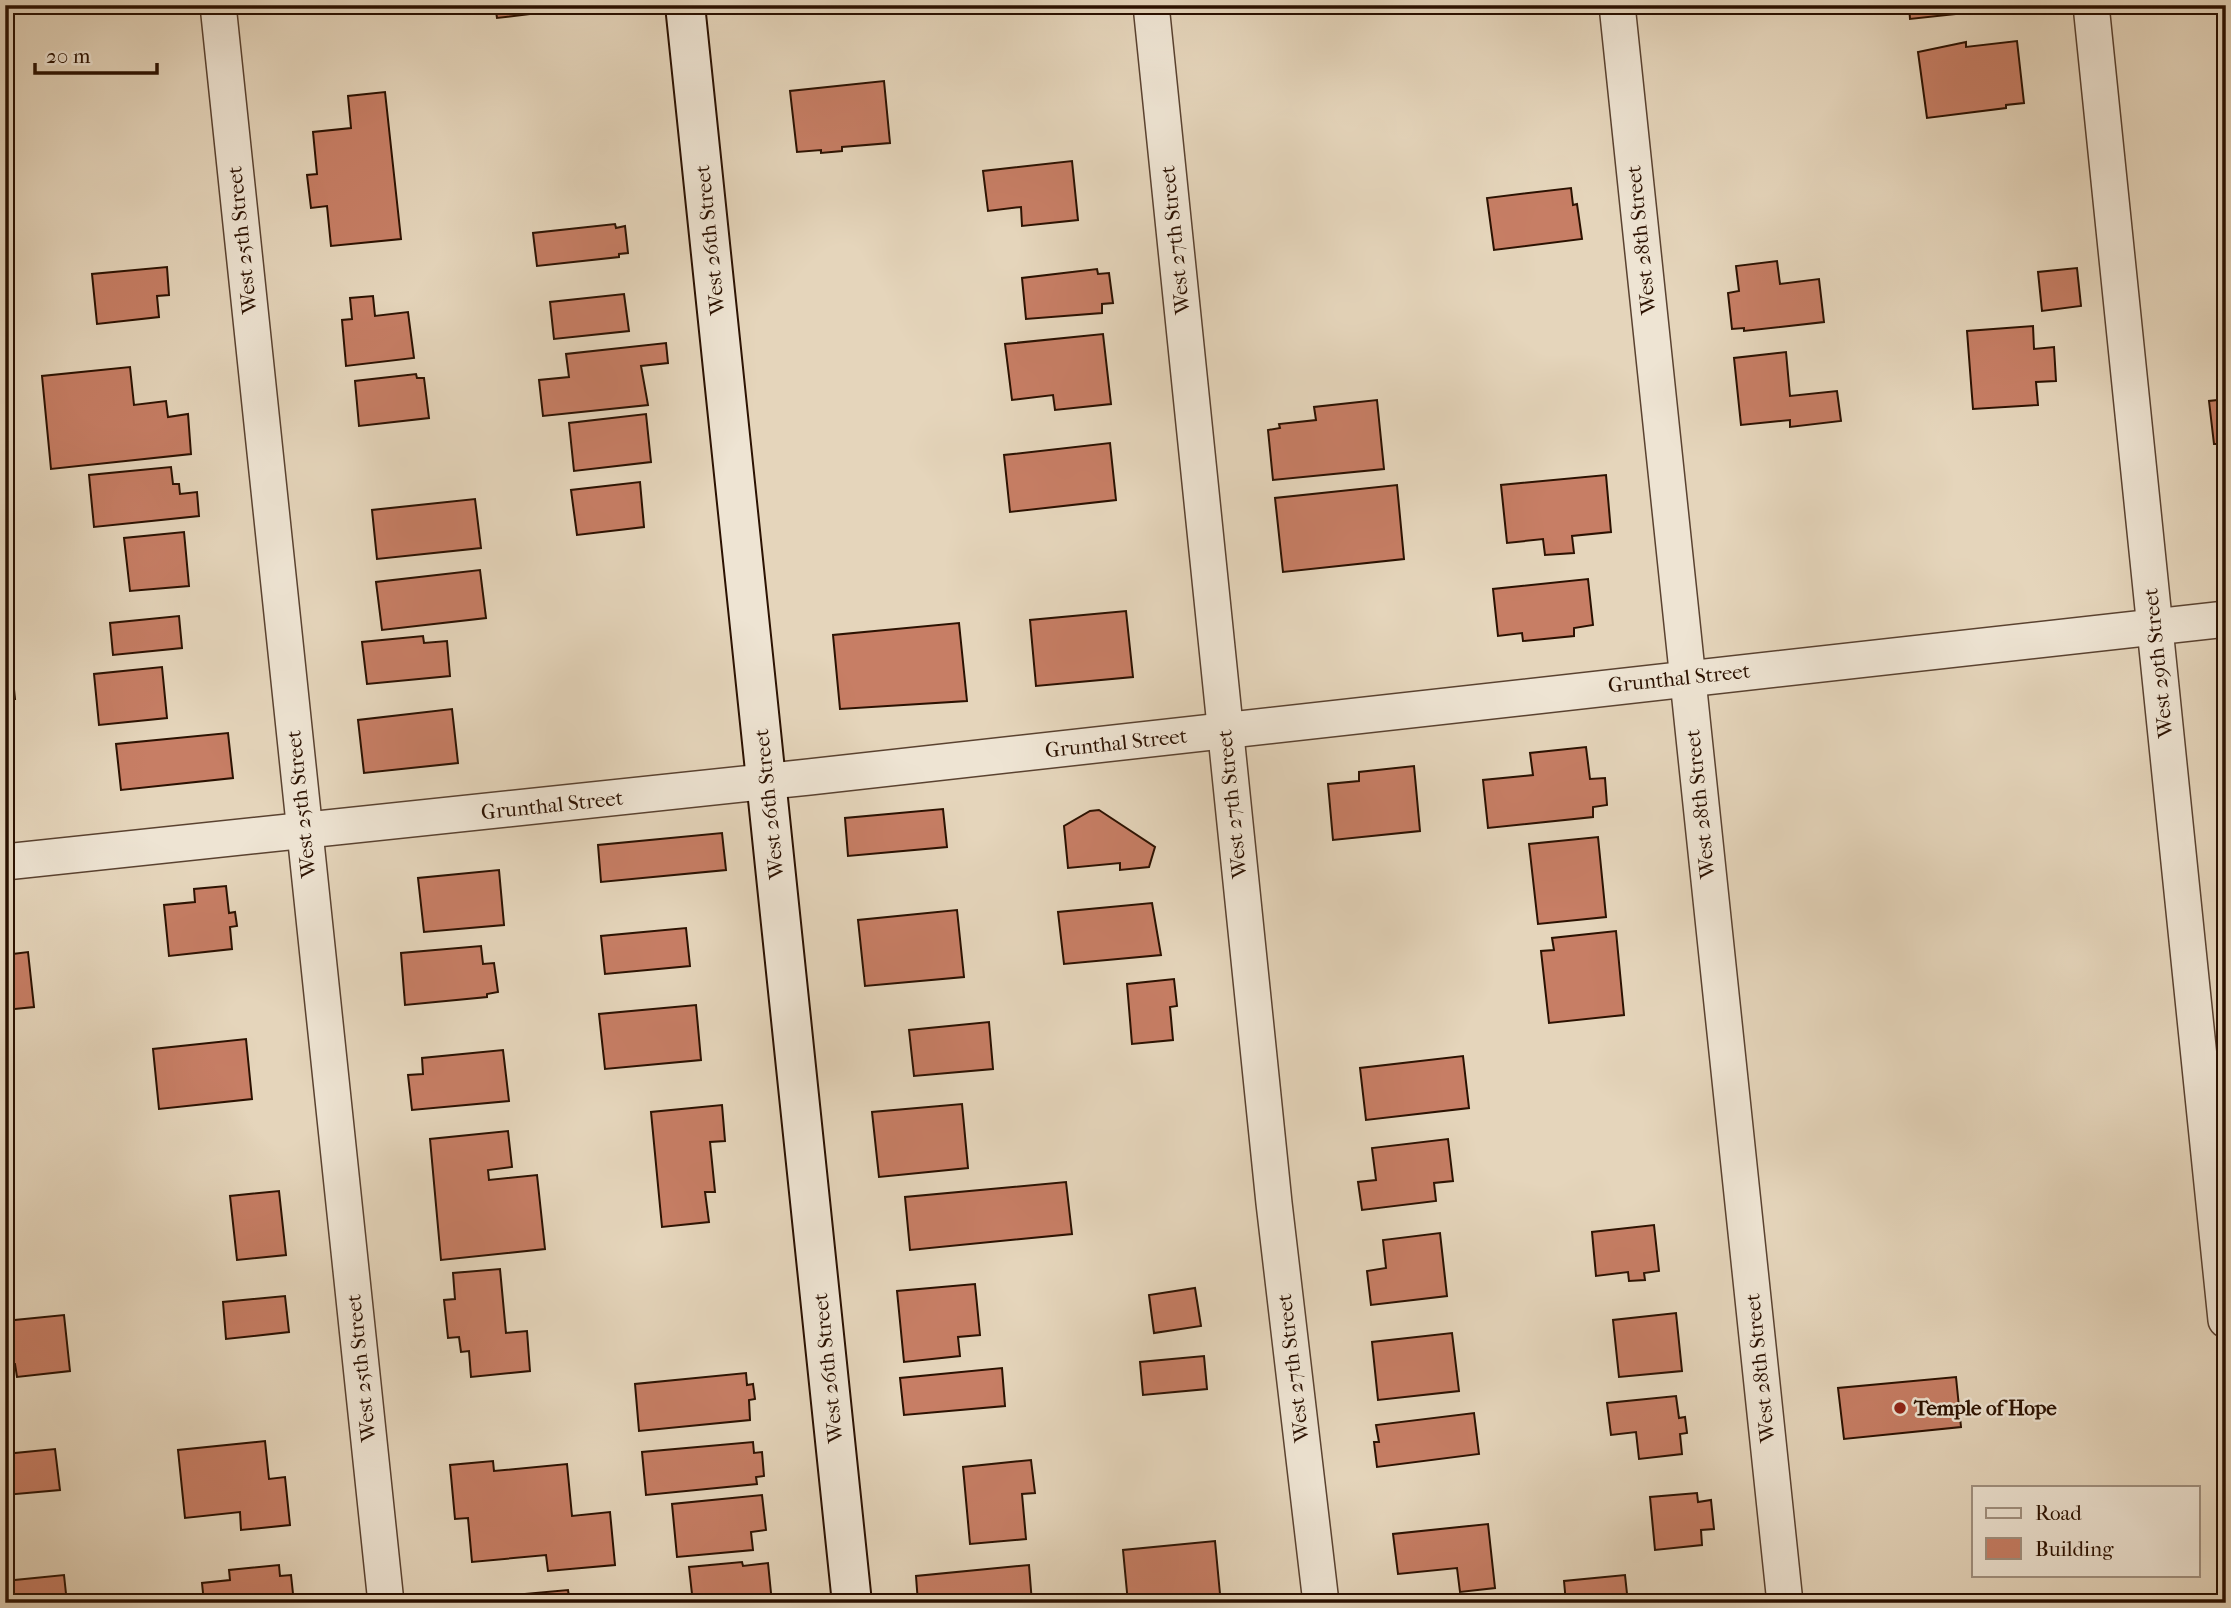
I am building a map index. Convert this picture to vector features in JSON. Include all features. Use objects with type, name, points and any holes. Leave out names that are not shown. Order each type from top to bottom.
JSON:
[{"type":"main road","name":"West 26th Street","points":[[685,5],[852,1603]]},
{"type":"street","name":"West 25th Street","points":[[218,5],[386,1603]]},
{"type":"street","name":"West 27th Street","points":[[1151,5],[1224,731],[1321,1603]]},
{"type":"street","name":"West 28th Street","points":[[1617,5],[1785,1603]]},
{"type":"street","name":"West 29th Street","points":[[2091,5],[2226,1320]]},
{"type":"street","name":"Grunthal Street","points":[[5,862],[766,782],[1686,677],[2226,619]]},
{"type":"building","points":[[495,5],[602,5],[497,18]]},
{"type":"building","points":[[1909,5],[1983,5],[1983,11],[1910,19]]},
{"type":"building","points":[[2017,41],[2024,103],[2006,105],[2006,108],[1927,118],[1918,52],[1966,42],[1966,47]]},
{"type":"building","points":[[884,81],[890,143],[842,147],[842,151],[797,152],[790,91]]},
{"type":"building","points":[[385,92],[401,239],[331,246],[327,206],[311,208],[307,175],[317,174],[313,132],[351,128],[348,96]]},
{"type":"building","points":[[1072,161],[1078,220],[1022,226],[1021,207],[988,211],[983,171]]},
{"type":"building","points":[[1571,188],[1573,205],[1577,204],[1582,239],[1494,250],[1487,198]]},
{"type":"building","points":[[615,224],[616,228],[625,226],[628,253],[619,254],[619,257],[537,266],[533,233]]},
{"type":"building","points":[[1777,261],[1780,284],[1819,279],[1824,322],[1744,331],[1744,328],[1732,329],[1728,293],[1739,291],[1736,266]]},
{"type":"building","points":[[167,267],[169,295],[157,296],[159,317],[97,324],[92,274]]},
{"type":"building","points":[[2077,268],[2081,306],[2042,311],[2038,272]]},
{"type":"building","points":[[1097,269],[1098,274],[1109,273],[1113,303],[1102,304],[1102,313],[1026,319],[1022,278]]},
{"type":"building","points":[[624,294],[629,331],[554,339],[550,302]]},
{"type":"building","points":[[373,296],[375,316],[408,312],[414,358],[346,366],[342,320],[352,319],[350,298]]},
{"type":"building","points":[[2033,326],[2034,349],[2054,347],[2056,381],[2036,382],[2038,405],[1973,409],[1967,331]]},
{"type":"building","points":[[1103,334],[1111,404],[1055,410],[1053,395],[1012,400],[1005,344]]},
{"type":"building","points":[[666,343],[668,363],[641,366],[648,405],[543,416],[539,380],[569,377],[566,354]]},
{"type":"building","points":[[1786,352],[1790,396],[1837,391],[1841,421],[1790,427],[1790,420],[1741,425],[1734,358]]},
{"type":"building","points":[[130,367],[134,405],[166,401],[168,417],[188,414],[191,454],[51,469],[42,376]]},
{"type":"building","points":[[416,374],[417,378],[424,378],[429,418],[359,426],[355,381]]},
{"type":"building","points":[[2226,399],[2226,444],[2214,444],[2209,401]]},
{"type":"building","points":[[1377,400],[1384,469],[1273,480],[1268,430],[1280,428],[1279,424],[1316,420],[1314,407]]},
{"type":"building","points":[[646,414],[651,462],[574,471],[569,423]]},
{"type":"building","points":[[1110,443],[1116,500],[1010,512],[1004,455]]},
{"type":"building","points":[[171,467],[173,484],[179,484],[180,494],[197,492],[199,516],[94,527],[89,475]]},
{"type":"building","points":[[1606,475],[1611,532],[1572,536],[1574,553],[1545,555],[1543,539],[1507,543],[1501,485]]},
{"type":"building","points":[[640,482],[644,527],[577,535],[571,490]]},
{"type":"building","points":[[1397,485],[1404,559],[1283,572],[1275,498]]},
{"type":"building","points":[[475,499],[481,548],[377,559],[372,510]]},
{"type":"building","points":[[184,532],[189,586],[130,591],[124,538]]},
{"type":"building","points":[[480,570],[486,618],[382,630],[376,582]]},
{"type":"building","points":[[1588,579],[1593,625],[1574,628],[1574,636],[1523,641],[1522,633],[1498,636],[1493,589]]},
{"type":"building","points":[[1126,611],[1133,677],[1036,686],[1030,620]]},
{"type":"building","points":[[179,616],[182,648],[113,655],[110,623]]},
{"type":"building","points":[[959,623],[967,701],[840,709],[833,635]]},
{"type":"building","points":[[423,636],[424,643],[447,641],[450,676],[367,684],[362,642]]},
{"type":"building","points":[[9,641],[15,699],[5,699],[5,642]]},
{"type":"building","points":[[162,667],[167,718],[99,725],[94,674]]},
{"type":"building","points":[[452,709],[458,763],[364,773],[358,720]]},
{"type":"building","points":[[228,733],[233,778],[121,790],[116,744]]},
{"type":"building","points":[[1586,747],[1590,779],[1605,778],[1607,805],[1593,807],[1593,817],[1488,828],[1483,780],[1533,775],[1530,753]]},
{"type":"building","points":[[1414,766],[1420,831],[1333,840],[1328,784],[1359,781],[1359,772]]},
{"type":"building","points":[[943,809],[947,847],[848,856],[845,818]]},
{"type":"building","points":[[1099,810],[1155,847],[1149,867],[1120,870],[1120,863],[1068,868],[1064,826],[1090,811]]},
{"type":"building","points":[[722,833],[726,870],[601,882],[598,845]]},
{"type":"building","points":[[1598,837],[1606,917],[1538,924],[1529,844]]},
{"type":"building","points":[[499,870],[504,925],[424,932],[418,878]]},
{"type":"building","points":[[226,886],[229,913],[235,912],[237,926],[230,927],[232,949],[169,956],[164,905],[195,902],[194,889]]},
{"type":"building","points":[[1152,903],[1161,955],[1064,964],[1058,912]]},
{"type":"building","points":[[957,910],[964,977],[865,986],[858,920]]},
{"type":"building","points":[[686,928],[690,966],[605,974],[601,936]]},
{"type":"building","points":[[1616,931],[1624,1015],[1549,1023],[1541,951],[1554,950],[1552,938]]},
{"type":"building","points":[[481,946],[483,964],[494,963],[498,992],[487,994],[487,997],[405,1005],[401,953]]},
{"type":"building","points":[[28,952],[34,1007],[5,1010],[5,955]]},
{"type":"building","points":[[1174,979],[1177,1006],[1170,1007],[1173,1040],[1132,1044],[1127,984]]},
{"type":"building","points":[[696,1005],[701,1060],[605,1069],[599,1014]]},
{"type":"building","points":[[989,1022],[993,1069],[914,1076],[909,1030]]},
{"type":"building","points":[[246,1039],[252,1099],[159,1109],[153,1049]]},
{"type":"building","points":[[503,1050],[509,1101],[412,1110],[408,1075],[423,1074],[422,1058]]},
{"type":"building","points":[[1463,1056],[1469,1108],[1366,1120],[1360,1068]]},
{"type":"building","points":[[962,1104],[968,1168],[879,1177],[872,1112]]},
{"type":"building","points":[[722,1105],[725,1141],[710,1142],[715,1192],[705,1192],[709,1222],[662,1227],[651,1112]]},
{"type":"building","points":[[508,1131],[512,1167],[488,1170],[489,1180],[537,1175],[545,1249],[441,1260],[430,1139]]},
{"type":"building","points":[[1448,1139],[1453,1181],[1434,1183],[1436,1201],[1362,1210],[1358,1182],[1376,1180],[1372,1148]]},
{"type":"building","points":[[1066,1182],[1072,1234],[910,1250],[905,1197]]},
{"type":"building","points":[[279,1191],[286,1255],[237,1260],[230,1196]]},
{"type":"building","points":[[1654,1225],[1659,1271],[1644,1273],[1645,1280],[1629,1281],[1628,1272],[1596,1276],[1592,1232]]},
{"type":"building","points":[[1440,1233],[1447,1296],[1371,1305],[1367,1271],[1386,1268],[1383,1240]]},
{"type":"building","points":[[500,1269],[506,1333],[527,1331],[530,1371],[471,1377],[469,1351],[461,1352],[459,1337],[448,1338],[444,1300],[455,1299],[453,1273]]},
{"type":"building","points":[[975,1284],[980,1335],[958,1337],[960,1356],[904,1362],[897,1291]]},
{"type":"building","points":[[1195,1288],[1201,1326],[1154,1333],[1149,1295]]},
{"type":"building","points":[[285,1296],[289,1332],[226,1339],[223,1302]]},
{"type":"building","points":[[1676,1313],[1682,1371],[1619,1377],[1613,1320]]},
{"type":"building","points":[[64,1315],[70,1371],[17,1377],[15,1364],[5,1365],[5,1321]]},
{"type":"building","points":[[1452,1333],[1459,1391],[1378,1400],[1372,1342]]},
{"type":"building","points":[[1204,1356],[1207,1389],[1143,1395],[1140,1362]]},
{"type":"building","points":[[1002,1368],[1005,1406],[904,1415],[900,1378]]},
{"type":"building","points":[[746,1373],[747,1385],[753,1384],[755,1399],[749,1400],[750,1420],[639,1431],[635,1384]]},
{"type":"building","name":"Temple of Hope","points":[[1956,1377],[1961,1427],[1844,1439],[1838,1388]]},
{"type":"building","points":[[1676,1396],[1679,1418],[1685,1417],[1687,1433],[1680,1434],[1682,1454],[1639,1459],[1636,1432],[1611,1435],[1607,1403]]},
{"type":"building","points":[[1474,1413],[1479,1454],[1377,1467],[1374,1442],[1379,1442],[1376,1425]]},
{"type":"building","points":[[265,1441],[269,1479],[285,1477],[290,1525],[241,1530],[240,1512],[185,1518],[178,1450]]},
{"type":"building","points":[[753,1442],[754,1453],[762,1452],[764,1476],[756,1477],[757,1484],[646,1495],[642,1452]]},
{"type":"building","points":[[55,1449],[60,1490],[5,1495],[5,1454]]},
{"type":"building","points":[[1031,1460],[1035,1493],[1022,1494],[1026,1539],[970,1544],[963,1467]]},
{"type":"building","points":[[493,1461],[494,1471],[567,1464],[572,1516],[610,1512],[615,1565],[548,1571],[546,1555],[472,1562],[468,1518],[455,1519],[450,1465]]},
{"type":"building","points":[[1697,1493],[1698,1502],[1711,1500],[1714,1529],[1701,1530],[1702,1545],[1655,1550],[1650,1497]]},
{"type":"building","points":[[762,1495],[766,1530],[751,1532],[753,1550],[677,1557],[672,1504]]},
{"type":"building","points":[[1488,1524],[1495,1588],[1460,1592],[1457,1568],[1398,1574],[1393,1534]]},
{"type":"building","points":[[1215,1541],[1220,1594],[1128,1603],[1123,1550]]},
{"type":"building","points":[[742,1562],[743,1566],[768,1563],[772,1603],[693,1603],[689,1567]]},
{"type":"building","points":[[279,1565],[280,1576],[291,1575],[294,1603],[204,1603],[202,1583],[230,1580],[229,1570]]},
{"type":"building","points":[[1029,1565],[1032,1603],[918,1603],[916,1576]]},
{"type":"building","points":[[64,1575],[67,1603],[5,1603],[5,1581]]},
{"type":"building","points":[[1625,1575],[1628,1603],[1566,1603],[1564,1581]]},
{"type":"building","points":[[568,1590],[570,1603],[469,1603],[469,1599]]},
{"type":"place","name":"Temple of Hope","points":[[1900,1408]]}]
